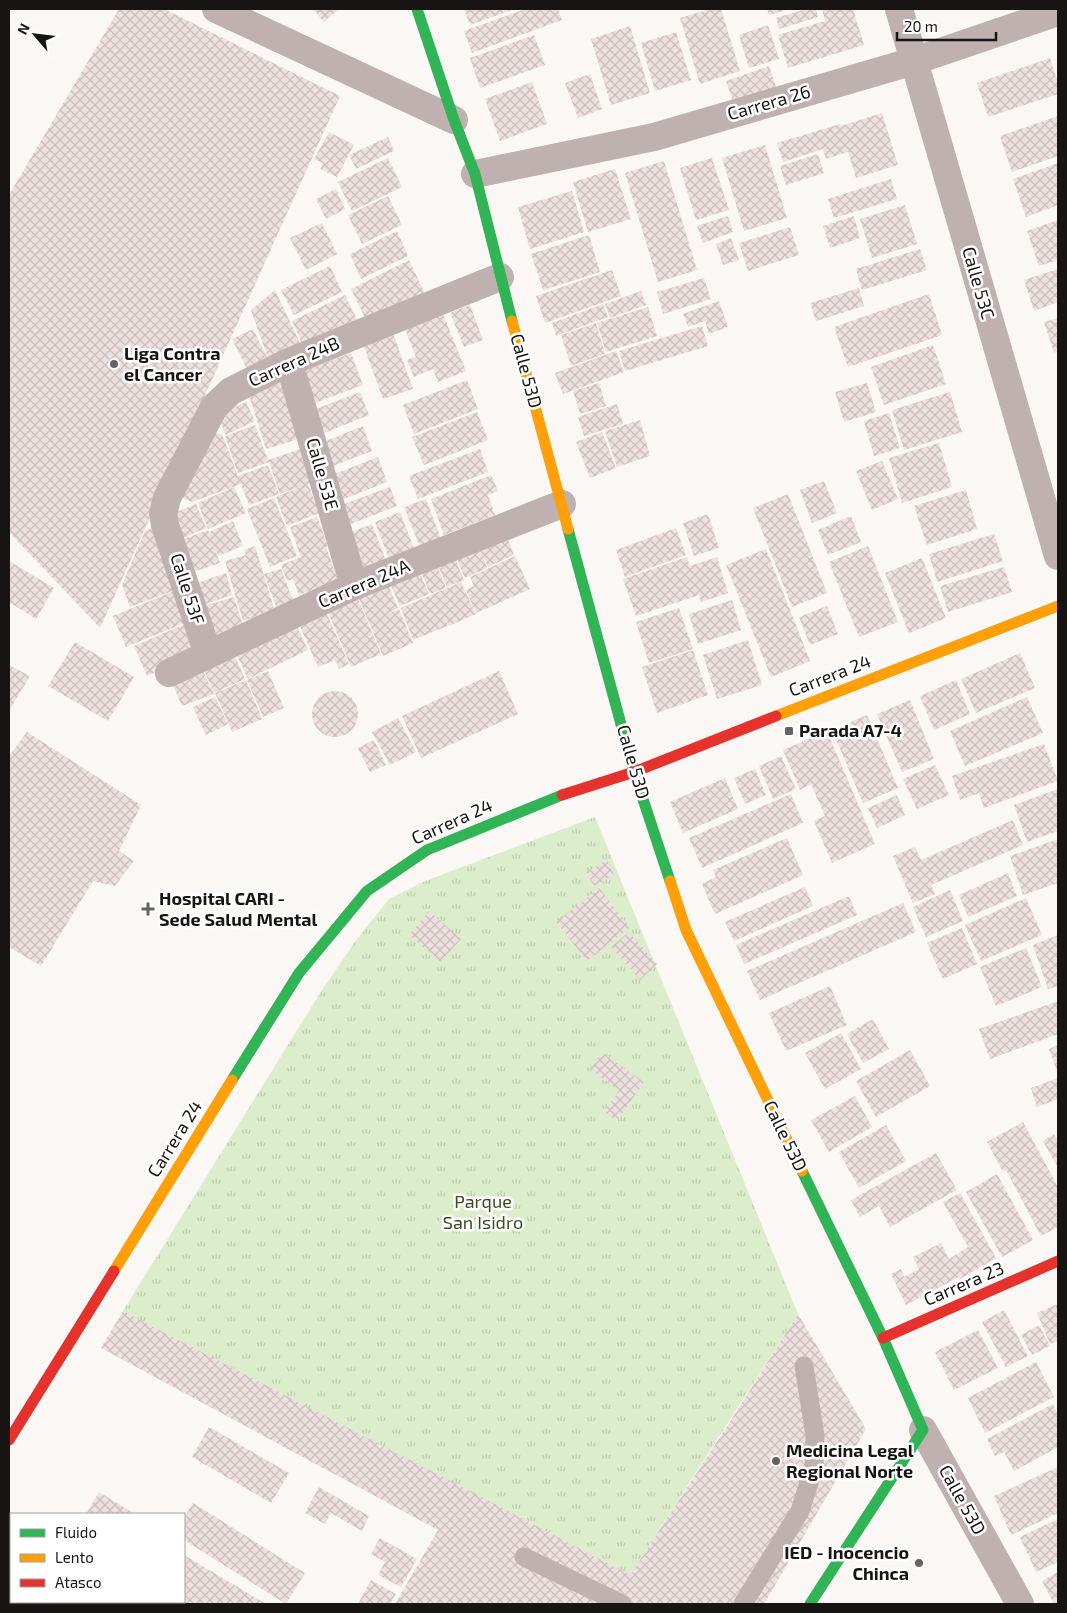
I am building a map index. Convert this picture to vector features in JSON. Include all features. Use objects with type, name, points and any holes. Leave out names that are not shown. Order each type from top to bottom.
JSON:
[{"type":"street","points":[[216,9],[454,120]]},
{"type":"street","name":"Calle 53D","points":[[417,9],[454,120],[476,174],[500,277],[634,772],[686,930],[883,1338],[923,1430],[1020,1604]]},
{"type":"street","name":"Calle 53C","points":[[900,9],[1058,556]]},
{"type":"street","name":"Carrera 26","points":[[476,174],[654,137],[914,61],[1058,12]]},
{"type":"street","name":"Carrera 24B","points":[[165,525],[163,514],[167,498],[214,407],[232,391],[290,362],[500,277]]},
{"type":"street","name":"Calle 53E","points":[[290,362],[354,586]]},
{"type":"street","name":"Carrera 24A","points":[[169,673],[354,586],[562,504]]},
{"type":"street","name":"Calle 53F","points":[[165,525],[208,654]]},
{"type":"street","name":"Carrera 24","points":[[9,1440],[299,972],[367,891],[427,850],[550,799],[634,772],[1058,606]]},
{"type":"street","name":"Carrera 23","points":[[883,1338],[1058,1261]]},
{"type":"street","points":[[810,1604],[923,1430]]},
{"type":"lane","points":[[743,1604],[800,1511],[814,1467],[815,1436],[804,1366]]},
{"type":"lane","points":[[524,1556],[622,1604]]},
{"type":"green space","name":"Parque San Isidro","points":[[595,817],[798,1314],[630,1575],[123,1311],[322,990],[357,939],[389,899],[425,881]]},
{"type":"building","name":"Liga Contra el Cancer","points":[[119,9],[164,9],[340,96],[100,628],[9,532],[9,195]]},
{"type":"building","points":[[313,9],[339,9],[324,22]]},
{"type":"building","points":[[464,9],[514,9],[470,25]]},
{"type":"building","points":[[525,9],[558,9],[562,20],[472,53],[464,31]]},
{"type":"building","points":[[710,9],[721,9],[740,71],[700,84],[680,18]]},
{"type":"building","points":[[767,9],[790,9],[769,15]]},
{"type":"building","points":[[806,9],[816,9],[818,17],[779,29],[776,18]]},
{"type":"building","points":[[822,9],[853,9],[864,45],[788,68],[778,35],[825,21]]},
{"type":"building","points":[[768,25],[779,59],[749,68],[739,35]]},
{"type":"building","points":[[630,26],[650,93],[611,105],[591,39]]},
{"type":"building","points":[[676,32],[691,80],[655,91],[641,43]]},
{"type":"building","points":[[534,35],[545,65],[480,88],[470,58]]},
{"type":"building","points":[[1050,58],[1058,83],[1058,94],[988,117],[977,83]]},
{"type":"building","points":[[769,66],[777,90],[734,104],[726,81]]},
{"type":"building","points":[[590,74],[602,109],[578,118],[565,83]]},
{"type":"building","points":[[532,82],[547,124],[500,141],[485,99]]},
{"type":"building","points":[[882,113],[898,165],[856,178],[848,152],[826,159],[823,149],[783,162],[777,143]]},
{"type":"building","points":[[1058,116],[1058,156],[1012,172],[1000,136]]},
{"type":"building","points":[[329,132],[354,145],[337,177],[320,169],[323,163],[314,159]]},
{"type":"building","points":[[388,137],[394,151],[356,169],[349,155]]},
{"type":"building","points":[[765,145],[787,218],[744,231],[722,158]]},
{"type":"building","points":[[818,154],[824,173],[786,185],[780,166]]},
{"type":"building","points":[[388,158],[402,187],[352,211],[338,182]]},
{"type":"building","points":[[712,158],[729,210],[696,220],[680,168]]},
{"type":"building","points":[[664,161],[697,270],[658,282],[625,173]]},
{"type":"building","points":[[1058,163],[1058,205],[1026,217],[1013,179]]},
{"type":"building","points":[[615,169],[631,219],[588,232],[573,182]]},
{"type":"building","points":[[891,179],[897,199],[834,218],[828,199]]},
{"type":"building","points":[[336,189],[345,209],[326,219],[316,199]]},
{"type":"building","points":[[572,191],[584,232],[530,249],[518,207]]},
{"type":"building","points":[[388,196],[402,225],[362,244],[348,215]]},
{"type":"building","points":[[905,205],[917,244],[872,258],[860,219]]},
{"type":"building","points":[[728,216],[733,232],[703,243],[697,226]]},
{"type":"building","points":[[854,216],[860,238],[830,248],[823,226]]},
{"type":"building","points":[[1058,220],[1058,260],[1039,266],[1027,231]]},
{"type":"building","points":[[322,223],[337,254],[306,270],[290,238]]},
{"type":"building","points":[[790,227],[799,255],[748,271],[739,243]]},
{"type":"building","points":[[397,231],[408,256],[361,279],[350,254]]},
{"type":"building","points":[[589,235],[600,272],[543,290],[531,254]]},
{"type":"building","points":[[731,238],[739,260],[723,265],[716,244]]},
{"type":"building","points":[[920,249],[927,270],[862,290],[856,269]]},
{"type":"building","points":[[409,260],[426,296],[368,324],[351,289]]},
{"type":"building","points":[[330,266],[342,292],[294,315],[281,290]]},
{"type":"building","points":[[1058,269],[1058,302],[1034,311],[1024,280]]},
{"type":"building","points":[[612,270],[621,296],[545,323],[536,296]]},
{"type":"building","points":[[704,278],[711,299],[663,314],[657,292]]},
{"type":"building","points":[[859,288],[864,306],[816,321],[810,303]]},
{"type":"building","points":[[275,290],[300,343],[268,358],[251,310]]},
{"type":"building","points":[[641,291],[646,305],[610,318],[605,304]]},
{"type":"building","points":[[929,294],[942,335],[848,367],[834,327]]},
{"type":"building","points":[[345,295],[357,320],[303,346],[292,321]]},
{"type":"building","points":[[719,301],[728,327],[709,334],[705,321],[688,327],[683,314]]},
{"type":"building","points":[[603,304],[608,317],[556,336],[552,323]]},
{"type":"building","points":[[470,305],[483,340],[464,347],[450,313]]},
{"type":"building","points":[[648,307],[657,336],[606,352],[597,323]]},
{"type":"building","points":[[443,314],[466,371],[438,382],[433,369],[414,377],[407,360],[416,357],[405,329]]},
{"type":"building","points":[[1058,318],[1058,351],[1054,353],[1044,322]]},
{"type":"building","points":[[596,323],[605,354],[571,366],[561,335]]},
{"type":"building","points":[[702,326],[708,346],[625,371],[619,351]]},
{"type":"building","points":[[253,329],[268,359],[247,369],[232,339]]},
{"type":"building","points":[[393,333],[413,389],[383,399],[363,344]]},
{"type":"building","points":[[933,345],[946,384],[884,405],[871,367]]},
{"type":"building","points":[[616,351],[624,372],[563,394],[555,373]]},
{"type":"building","points":[[351,353],[363,385],[312,404],[300,372]]},
{"type":"building","points":[[467,380],[478,409],[414,434],[403,405]]},
{"type":"building","points":[[280,381],[299,439],[266,449],[248,392]]},
{"type":"building","points":[[599,383],[606,406],[580,414],[573,391]]},
{"type":"building","points":[[867,383],[876,412],[844,422],[835,392]]},
{"type":"building","points":[[360,392],[369,415],[317,436],[308,412]]},
{"type":"building","points":[[950,392],[962,432],[904,450],[892,410]]},
{"type":"building","points":[[246,402],[255,421],[226,435],[217,415]]},
{"type":"building","points":[[617,404],[623,424],[584,436],[578,417]]},
{"type":"building","points":[[477,412],[488,440],[424,465],[412,437]]},
{"type":"building","points":[[889,413],[900,448],[874,456],[864,421]]},
{"type":"building","points":[[640,420],[650,456],[617,467],[605,431]]},
{"type":"building","points":[[255,425],[268,460],[300,449],[312,483],[308,484],[319,513],[287,526],[276,497],[302,486],[280,494],[269,462],[238,473],[225,436]]},
{"type":"building","points":[[363,426],[372,451],[330,467],[321,443]]},
{"type":"building","points":[[602,432],[616,468],[590,478],[576,442]]},
{"type":"building","points":[[207,433],[222,434],[238,476],[268,465],[279,494],[249,505],[241,484],[192,502],[176,495]]},
{"type":"building","points":[[939,443],[952,487],[902,503],[889,458]]},
{"type":"building","points":[[480,449],[488,472],[418,499],[409,476]]},
{"type":"building","points":[[378,457],[387,482],[336,502],[327,477]]},
{"type":"building","points":[[882,461],[898,499],[872,510],[856,471]]},
{"type":"building","points":[[491,475],[498,491],[488,495],[495,515],[444,535],[431,499]]},
{"type":"building","points":[[824,481],[837,513],[812,523],[800,490]]},
{"type":"building","points":[[234,487],[246,513],[208,529],[198,503]]},
{"type":"building","points":[[390,487],[397,506],[346,526],[339,506]]},
{"type":"building","points":[[966,490],[977,529],[927,545],[914,506]]},
{"type":"building","points":[[788,494],[827,593],[792,607],[753,508]]},
{"type":"building","points":[[274,498],[297,556],[270,567],[247,509]]},
{"type":"building","points":[[426,499],[441,539],[420,547],[404,507]]},
{"type":"building","points":[[196,504],[206,528],[181,539],[171,514]]},
{"type":"building","points":[[400,512],[415,551],[390,561],[375,522]]},
{"type":"building","points":[[708,514],[719,548],[694,556],[683,523]]},
{"type":"building","points":[[851,516],[861,542],[828,555],[818,530]]},
{"type":"building","points":[[317,517],[338,580],[299,595],[293,579],[287,581],[281,565],[301,557],[290,527]]},
{"type":"building","points":[[233,521],[243,546],[218,556],[212,542],[220,563],[190,573],[178,541],[208,530],[209,532]]},
{"type":"building","points":[[372,524],[388,566],[360,577],[344,535]]},
{"type":"building","points":[[157,527],[178,589],[130,607],[122,585],[145,531]]},
{"type":"building","points":[[676,528],[686,555],[625,577],[616,550]]},
{"type":"building","points":[[504,529],[514,555],[488,567],[482,554],[487,568],[465,578],[454,553]]},
{"type":"building","points":[[994,534],[1003,561],[937,582],[929,554]]},
{"type":"building","points":[[255,546],[275,612],[243,621],[225,561],[246,555],[244,550]]},
{"type":"building","points":[[868,546],[898,622],[859,637],[829,562]]},
{"type":"building","points":[[766,549],[810,661],[771,677],[726,565]]},
{"type":"building","points":[[452,551],[464,580],[447,587],[435,558]]},
{"type":"building","points":[[515,556],[530,589],[476,613],[466,590],[474,586],[470,577]]},
{"type":"building","points":[[687,557],[690,566],[717,557],[728,593],[701,602],[699,595],[636,616],[623,579]]},
{"type":"building","points":[[434,558],[446,588],[430,594],[418,564]]},
{"type":"building","points":[[922,558],[946,618],[909,633],[885,573]]},
{"type":"building","points":[[9,561],[54,588],[36,619],[9,602]]},
{"type":"building","points":[[417,566],[429,594],[400,606],[388,579]]},
{"type":"building","points":[[1004,567],[1012,592],[948,612],[940,586]]},
{"type":"building","points":[[281,569],[294,603],[277,609],[264,574]]},
{"type":"building","points":[[226,573],[232,595],[203,605],[197,583]]},
{"type":"building","points":[[386,580],[398,608],[387,614],[399,609],[413,643],[383,656],[356,592]]},
{"type":"building","points":[[461,582],[476,614],[449,626],[446,620],[448,626],[413,640],[401,608]]},
{"type":"building","points":[[174,591],[187,622],[126,647],[113,616]]},
{"type":"building","points":[[356,594],[381,654],[351,667],[326,607]]},
{"type":"building","points":[[234,597],[243,626],[213,636],[204,606]]},
{"type":"building","points":[[732,600],[741,630],[698,644],[689,614]]},
{"type":"building","points":[[827,606],[838,634],[810,645],[799,617]]},
{"type":"building","points":[[679,608],[693,649],[649,663],[636,622]]},
{"type":"building","points":[[325,610],[349,664],[339,669],[335,660],[318,667],[298,622]]},
{"type":"building","points":[[185,624],[198,655],[147,676],[134,646]]},
{"type":"building","points":[[296,624],[308,650],[248,679],[236,653]]},
{"type":"building","points":[[748,640],[762,685],[717,699],[703,655]]},
{"type":"building","points":[[75,642],[134,677],[108,721],[48,686]]},
{"type":"building","points":[[693,650],[708,695],[657,713],[642,667]]},
{"type":"building","points":[[1020,653],[1035,688],[976,713],[961,679]]},
{"type":"building","points":[[234,654],[245,679],[214,693],[203,668]]},
{"type":"building","points":[[9,665],[30,676],[9,711]]},
{"type":"building","points":[[202,669],[214,694],[182,706],[172,683]]},
{"type":"building","points":[[268,671],[284,708],[263,717],[247,680]]},
{"type":"building","points":[[499,671],[518,714],[421,758],[402,716]]},
{"type":"building","points":[[246,680],[262,719],[232,732],[215,693]]},
{"type":"building","points":[[956,680],[970,714],[934,730],[920,696]]},
{"type":"building","points":[[330,691],[340,691],[354,701],[358,714],[354,727],[348,733],[340,737],[330,737],[316,727],[312,719],[312,709],[322,695]]},
{"type":"building","points":[[215,697],[228,724],[206,735],[193,707]]},
{"type":"building","points":[[1027,697],[1043,733],[965,766],[950,731]]},
{"type":"building","points":[[910,700],[934,759],[902,772],[877,714]]},
{"type":"building","points":[[867,715],[898,788],[863,803],[832,730]]},
{"type":"building","points":[[398,718],[416,752],[390,765],[372,732]]},
{"type":"building","points":[[827,731],[875,844],[832,863],[814,821],[825,816],[811,784],[800,790],[783,750]]},
{"type":"building","points":[[27,732],[141,805],[119,851],[134,861],[115,886],[93,881],[41,966],[9,947],[9,756]]},
{"type":"building","points":[[374,740],[386,765],[370,772],[358,748]]},
{"type":"building","points":[[1044,744],[1058,781],[984,808],[979,793],[960,800],[952,776]]},
{"type":"building","points":[[781,756],[796,789],[773,799],[759,766]]},
{"type":"building","points":[[935,765],[949,795],[917,809],[903,779]]},
{"type":"building","points":[[755,769],[766,795],[745,804],[734,778]]},
{"type":"building","points":[[725,778],[738,809],[683,833],[670,802]]},
{"type":"building","points":[[1058,789],[1058,831],[1027,842],[1014,805]]},
{"type":"building","points":[[791,794],[803,823],[702,868],[689,838]]},
{"type":"building","points":[[897,795],[905,815],[877,828],[868,808]]},
{"type":"building","points":[[1013,820],[1023,845],[931,885],[935,894],[913,903],[893,856],[915,847],[921,860]]},
{"type":"building","points":[[787,838],[803,875],[715,914],[702,884],[716,877],[713,870]]},
{"type":"building","points":[[1058,839],[1058,883],[1023,895],[1010,856]]},
{"type":"building","points":[[607,860],[614,875],[594,886],[586,872]]},
{"type":"building","points":[[1008,873],[1017,896],[968,917],[959,895]]},
{"type":"building","points":[[805,887],[813,906],[734,941],[725,922]]},
{"type":"building","points":[[599,888],[630,927],[587,961],[556,922]]},
{"type":"building","points":[[950,890],[963,921],[926,937],[913,907]]},
{"type":"building","points":[[849,896],[857,915],[744,964],[736,945]]},
{"type":"building","points":[[1026,898],[1042,935],[981,961],[965,925]]},
{"type":"building","points":[[903,903],[916,932],[760,1000],[747,971]]},
{"type":"building","points":[[429,911],[461,939],[441,962],[409,935]]},
{"type":"building","points":[[962,928],[977,964],[943,979],[927,943]]},
{"type":"building","points":[[629,932],[657,964],[640,980],[611,947]]},
{"type":"building","points":[[1058,935],[1058,986],[1048,989],[1033,945]]},
{"type":"building","points":[[1026,948],[1042,987],[996,1006],[980,967]]},
{"type":"building","points":[[830,986],[847,1025],[786,1051],[769,1013]]},
{"type":"building","points":[[1058,1001],[1058,1034],[990,1059],[979,1029]]},
{"type":"building","points":[[873,1019],[889,1049],[863,1063],[847,1034]]},
{"type":"building","points":[[841,1033],[861,1069],[825,1089],[805,1053]]},
{"type":"building","points":[[1058,1045],[1058,1074],[1049,1049]]},
{"type":"building","points":[[910,1050],[930,1086],[876,1117],[856,1081]]},
{"type":"building","points":[[602,1053],[644,1082],[617,1121],[604,1112],[619,1091],[590,1069]]},
{"type":"building","points":[[1058,1078],[1058,1099],[1037,1107],[1031,1088]]},
{"type":"building","points":[[855,1096],[872,1127],[829,1152],[811,1120]]},
{"type":"building","points":[[1023,1122],[1058,1187],[1058,1227],[1041,1236],[1006,1170],[1003,1172],[987,1142]]},
{"type":"building","points":[[886,1125],[906,1161],[859,1188],[839,1152]]},
{"type":"building","points":[[1054,1134],[1058,1141],[1058,1168],[1043,1141]]},
{"type":"building","points":[[936,1153],[957,1190],[890,1227],[879,1206],[860,1217],[851,1200]]},
{"type":"building","points":[[997,1174],[1033,1240],[1002,1257],[966,1192]]},
{"type":"building","points":[[960,1193],[996,1258],[960,1279],[959,1277],[906,1305],[891,1274],[901,1269],[904,1277],[919,1269],[913,1257],[941,1243],[949,1259],[968,1247],[943,1202]]},
{"type":"building","points":[[1058,1304],[1058,1341],[1050,1344],[1037,1313]]},
{"type":"building","points":[[1004,1310],[1028,1356],[1006,1367],[982,1322]]},
{"type":"building","name":"Medicina Legal Regional Norte","points":[[123,1311],[630,1575],[798,1314],[866,1429],[764,1604],[395,1604],[438,1530],[101,1348]]},
{"type":"building","points":[[1039,1325],[1050,1346],[1032,1355],[1021,1335]]},
{"type":"building","points":[[978,1330],[998,1368],[954,1390],[935,1352]]},
{"type":"building","points":[[1036,1362],[1054,1397],[985,1433],[968,1398]]},
{"type":"building","points":[[1053,1404],[1058,1415],[1058,1447],[1014,1471],[1004,1452],[995,1456],[987,1439]]},
{"type":"building","points":[[209,1427],[289,1473],[271,1503],[192,1457]]},
{"type":"building","points":[[1058,1467],[1058,1513],[1011,1535],[994,1496]]},
{"type":"building","points":[[319,1487],[369,1516],[362,1531],[331,1513],[325,1524],[305,1513]]},
{"type":"building","points":[[99,1492],[133,1513],[87,1513]]},
{"type":"building","points":[[193,1503],[305,1573],[286,1604],[185,1541],[185,1516]]},
{"type":"building","points":[[1058,1519],[1058,1562],[1036,1572],[1020,1537]]},
{"type":"building","points":[[380,1538],[417,1559],[401,1587],[378,1575],[385,1562],[371,1554]]},
{"type":"building","points":[[185,1556],[266,1604],[127,1604],[185,1603]]},
{"type":"building","points":[[1058,1572],[1058,1604],[1054,1604],[1042,1581]]},
{"type":"building","points":[[371,1580],[396,1594],[390,1604],[358,1604]]},
{"type":"building","points":[[40,1603],[77,1603],[76,1604]]},
{"type":"traffic: fast","points":[[417,9],[454,120],[475,174],[512,321]]},
{"type":"traffic: fast","points":[[568,529],[634,772],[670,881]]},
{"type":"traffic: fast","points":[[232,1080],[299,973],[367,891],[427,850],[562,795]]},
{"type":"traffic: fast","points":[[802,1171],[883,1338],[923,1430],[810,1604]]},
{"type":"traffic: slow","points":[[512,321],[568,529]]},
{"type":"traffic: slow","points":[[776,716],[1058,606]]},
{"type":"traffic: slow","points":[[670,881],[686,930],[802,1171]]},
{"type":"traffic: slow","points":[[114,1271],[232,1080]]},
{"type":"traffic: jam","points":[[562,795],[634,772],[776,716]]},
{"type":"traffic: jam","points":[[883,1338],[1058,1261]]},
{"type":"traffic: jam","points":[[9,1440],[114,1271]]},
{"type":"place","name":"Liga Contra el Cancer","points":[[114,364]]},
{"type":"place","name":"Parada A7-4","points":[[789,731]]},
{"type":"place","name":"Hospital CARI - Sede Salud Mental","points":[[148,909]]},
{"type":"place","name":"Medicina Legal Regional Norte","points":[[776,1461]]},
{"type":"place","name":"IED - Inocencio Chinca","points":[[919,1563]]}]
